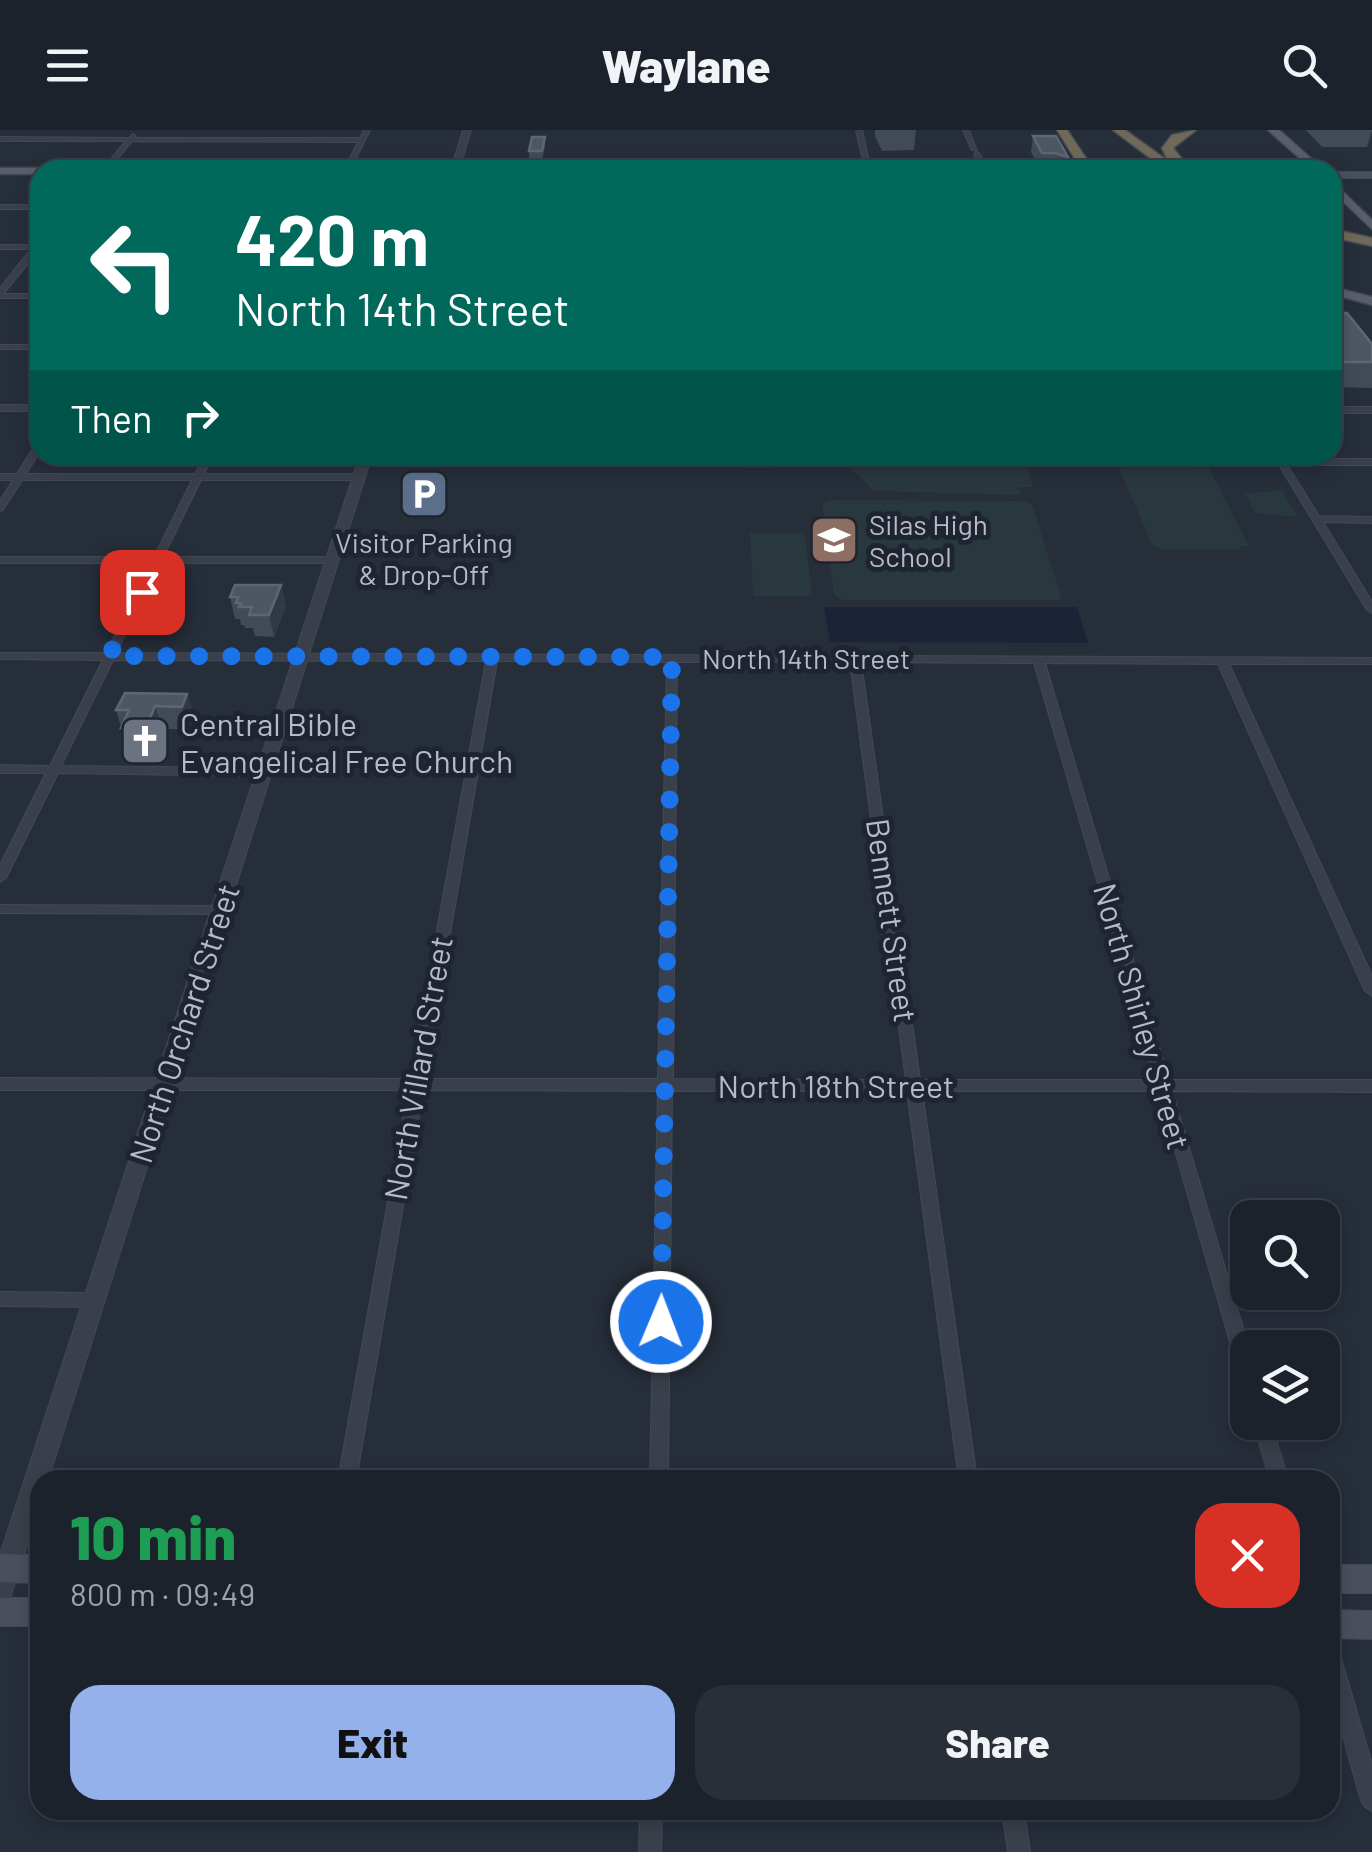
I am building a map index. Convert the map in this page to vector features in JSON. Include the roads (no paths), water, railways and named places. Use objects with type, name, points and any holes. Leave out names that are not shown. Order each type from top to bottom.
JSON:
[{"type":"highway","points":[[1062,130],[1082,160]]},
{"type":"highway","points":[[1118,130],[1165,160]]},
{"type":"highway","points":[[1171,160],[1168,144],[1191,130]]},
{"type":"highway","points":[[1342,240],[1372,242]]},
{"type":"highway","points":[[1342,243],[1372,254]]},
{"type":"main road","points":[[1273,130],[1300,160]]},
{"type":"main road","points":[[0,171],[30,171]]},
{"type":"main road","points":[[1342,175],[1372,175]]},
{"type":"main road","points":[[1342,194],[1372,226]]},
{"type":"main road","points":[[1342,293],[1372,301]]},
{"type":"main road","points":[[2,1576],[30,1571]]},
{"type":"main road","points":[[1340,1579],[1372,1579]]},
{"type":"main road","points":[[0,1612],[30,1612]]},
{"type":"main road","points":[[1340,1624],[1372,1624]]},
{"type":"street","points":[[112,160],[139,130]]},
{"type":"street","points":[[353,160],[367,130]]},
{"type":"street","points":[[459,160],[467,130]]},
{"type":"street","points":[[859,130],[866,160]]},
{"type":"street","points":[[966,130],[979,160]]},
{"type":"street","points":[[0,139],[362,140]]},
{"type":"street","points":[[0,207],[30,207]]},
{"type":"street","points":[[0,247],[30,246]]},
{"type":"street","points":[[0,294],[30,257]]},
{"type":"street","points":[[0,294],[30,296]]},
{"type":"street","points":[[0,348],[30,348]]},
{"type":"street","points":[[0,408],[30,408]]},
{"type":"street","points":[[1342,410],[1372,410]]},
{"type":"street","points":[[0,508],[30,460]]},
{"type":"street","points":[[1342,461],[1372,462]]},
{"type":"street","points":[[0,878],[203,465]]},
{"type":"street","name":"North Orchard Street","points":[[37,1470],[363,465]]},
{"type":"street","points":[[1283,465],[1372,610]]},
{"type":"street","points":[[0,478],[360,477]]},
{"type":"street","points":[[1316,520],[1372,520]]},
{"type":"street","points":[[0,560],[332,560]]},
{"type":"street","points":[[1356,583],[1372,583]]},
{"type":"street","name":"North 14th Street","points":[[0,656],[1372,661]]},
{"type":"street","name":"North Villard Street","points":[[349,1470],[492,657]]},
{"type":"street","points":[[659,1470],[672,657]]},
{"type":"street","name":"Bennett Street","points":[[855,658],[967,1470]]},
{"type":"street","name":"North Shirley Street","points":[[1038,659],[1235,1330]]},
{"type":"street","points":[[1222,661],[1372,991]]},
{"type":"street","points":[[0,770],[264,772]]},
{"type":"street","points":[[0,909],[220,910]]},
{"type":"street","name":"North 18th Street","points":[[0,1084],[1372,1086]]},
{"type":"street","points":[[0,1299],[94,1300]]},
{"type":"street","points":[[1267,1440],[1276,1470]]},
{"type":"street","name":"North Orchard Street","points":[[2,1576],[30,1492]]},
{"type":"street","points":[[1340,1690],[1372,1800]]},
{"type":"street","points":[[650,1852],[651,1820]]},
{"type":"street","points":[[1014,1820],[1019,1852]]},
{"type":"water","points":[[824,607],[1077,607],[1088,643],[830,642]]},
{"type":"place","name":"Visitor Parking & Drop-Off","points":[[424,494]]},
{"type":"place","name":"Silas High School","points":[[834,540]]},
{"type":"place","name":"Central Bible Evangelical Free Church","points":[[145,741]]}]
